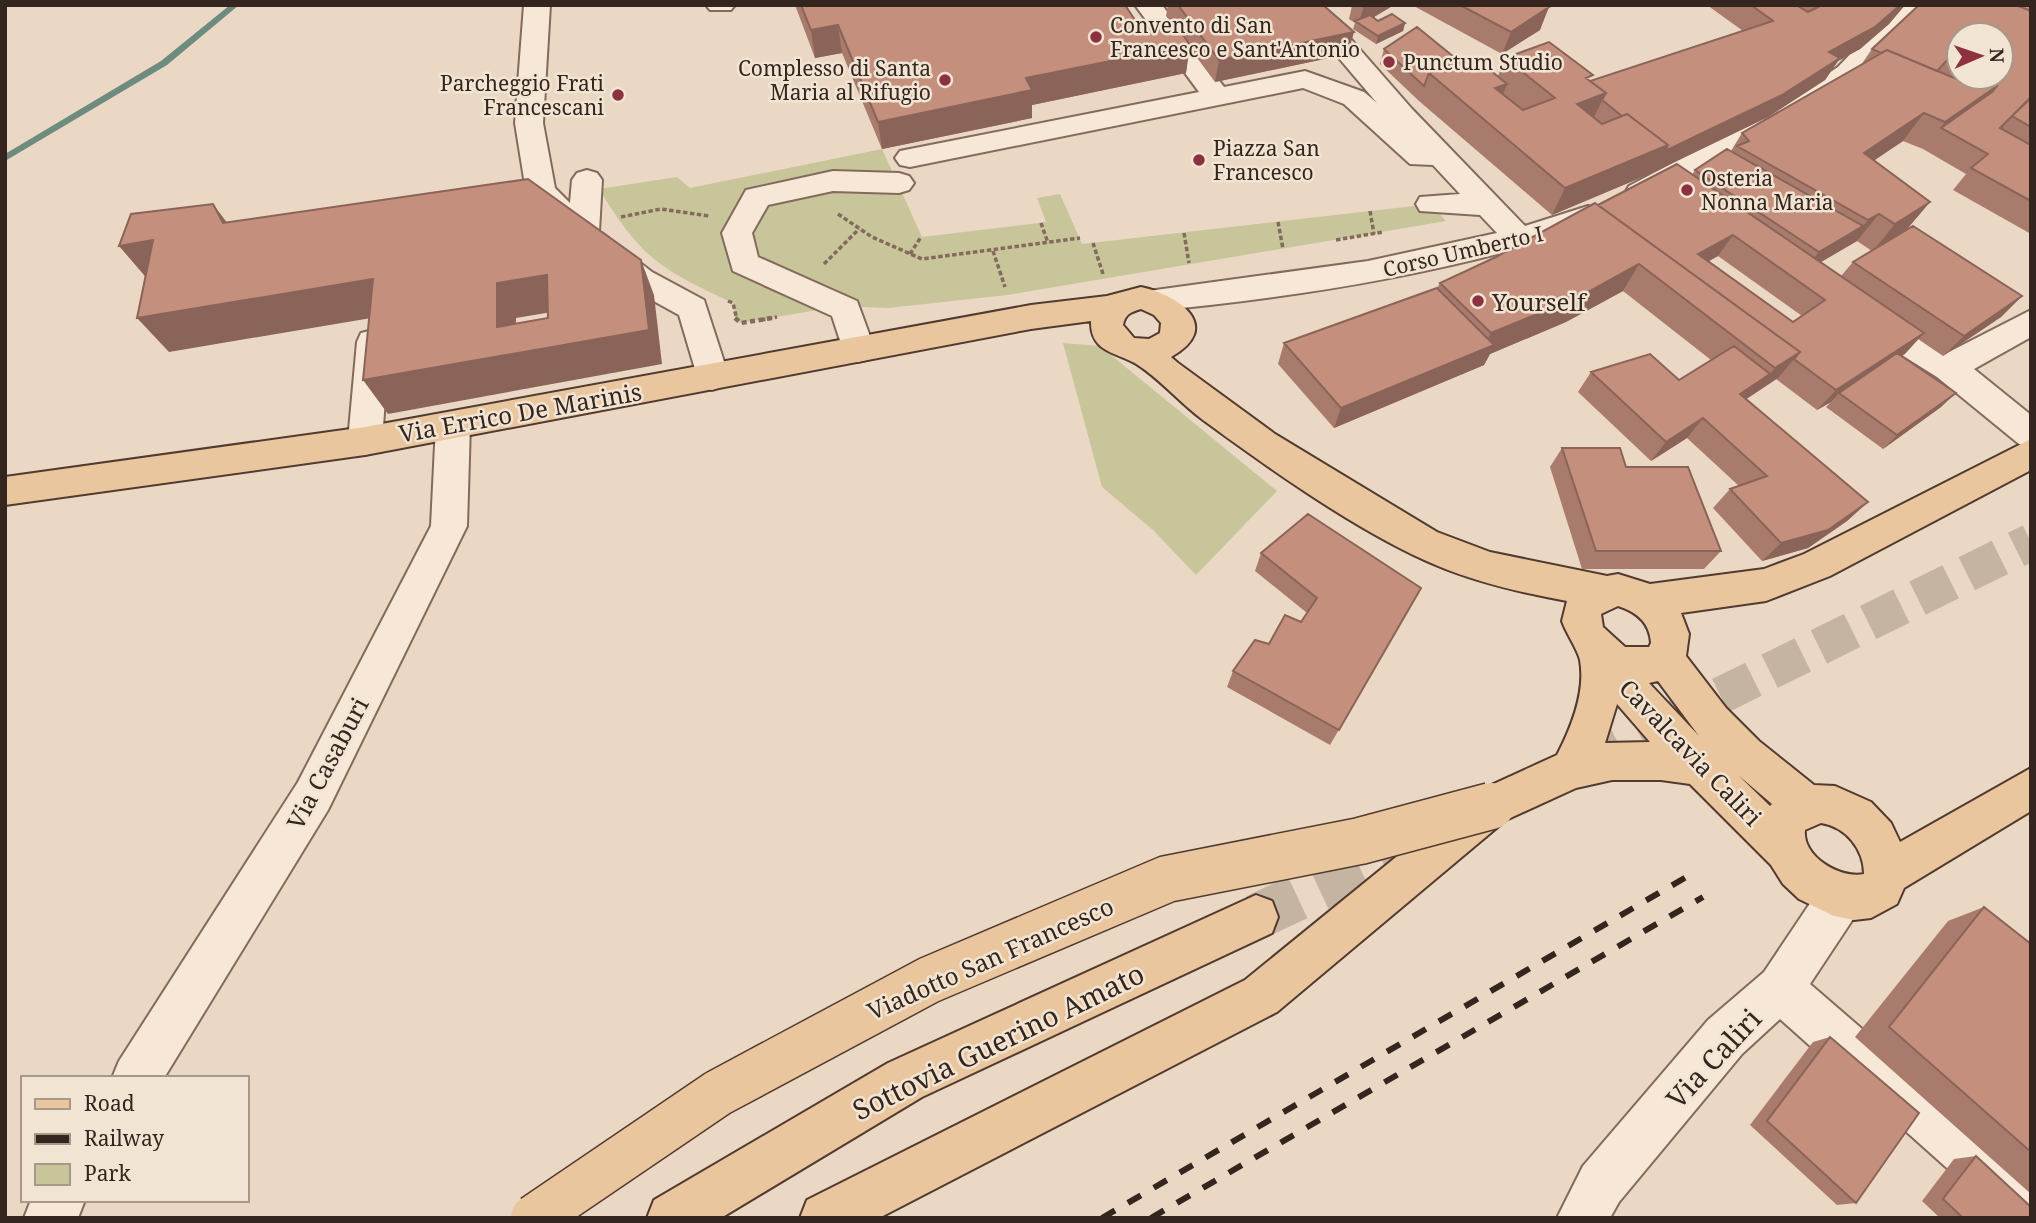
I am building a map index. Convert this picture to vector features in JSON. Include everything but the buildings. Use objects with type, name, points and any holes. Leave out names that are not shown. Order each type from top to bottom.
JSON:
[{"type":"main road","points":[[1166,339],[1126,348],[1112,323],[1131,299],[1152,300],[1171,310],[1164,370],[1273,451],[1398,529],[1451,555],[1492,569],[1603,591],[1633,594],[1647,601],[1659,611],[1671,635],[1665,657],[1642,667],[1612,661],[1590,640],[1492,569]]},
{"type":"main road","name":"Via Errico De Marinis","points":[[5,491],[378,438],[1031,317],[1112,323]]},
{"type":"main road","points":[[1647,601],[1766,585],[1804,570],[2031,453]]},
{"type":"main road","points":[[1572,769],[1591,733],[1602,678],[1580,616],[1584,605],[1603,591]]},
{"type":"main road","name":"Cavalcavia Caliri","points":[[1590,640],[1644,709],[1697,766],[1786,850]]},
{"type":"main road","name":"Cavalcavia Caliri","points":[[1665,657],[1686,690],[1723,737],[1754,765],[1806,804]]},
{"type":"main road","name":"Viadotto San Francesco","points":[[534,1218],[718,1093],[942,974],[1167,879],[1360,841],[1491,806],[1572,769],[1612,761],[1661,761],[1697,766]]},
{"type":"main road","points":[[1888,873],[1881,842],[1856,815],[1839,806],[1806,804],[1793,810],[1785,820],[1782,834],[1786,850],[1807,880],[1841,897],[1872,894],[1882,886],[1888,873],[2031,788]]},
{"type":"main road","name":"Viadotto San Francesco","points":[[825,1218],[1261,996],[1491,806]]},
{"type":"main road","name":"Sottovia Guerino Amato","points":[[672,1218],[905,1080],[1256,916]]},
{"type":"street","points":[[537,5],[528,123],[541,191],[583,235],[641,280],[693,308],[712,377]]},
{"type":"street","points":[[1148,5],[1217,97]]},
{"type":"street","points":[[1307,5],[1519,238]]},
{"type":"street","name":"Corso Umberto I","points":[[1152,300],[1282,287],[1430,262],[1558,230],[1673,190],[1848,73],[1913,5]]},
{"type":"street","points":[[858,350],[846,309],[744,263],[737,233],[757,197],[833,181],[905,171],[1217,97],[1305,79],[1353,98],[1420,157],[1441,154]]},
{"type":"street","points":[[583,235],[587,180]]},
{"type":"street","points":[[1431,204],[1489,205]]},
{"type":"street","name":"Corso Umberto I","points":[[1166,339],[1282,287]]},
{"type":"street","points":[[1839,301],[1949,368],[2031,434]]},
{"type":"street","points":[[1949,368],[2031,322]]},
{"type":"street","points":[[373,342],[378,438]]},
{"type":"street","name":"Via Casaburi","points":[[137,1076],[313,796],[449,526],[453,425]]},
{"type":"street","name":"Via Caliri","points":[[1582,1218],[1601,1184],[1726,1037],[1780,988],[1841,897]]},
{"type":"street","points":[[1780,988],[2031,1209]]},
{"type":"street","points":[[48,1218],[59,1202]]},
{"type":"path","points":[[800,188],[859,229],[922,259],[1080,238]]},
{"type":"path","points":[[617,218],[661,209],[689,211],[740,225]]},
{"type":"path","points":[[1370,211],[1374,234]]},
{"type":"path","points":[[1278,222],[1283,249]]},
{"type":"path","points":[[1041,223],[1048,243]]},
{"type":"path","points":[[822,265],[859,229]]},
{"type":"path","points":[[1335,240],[1386,232]]},
{"type":"path","points":[[1184,233],[1189,264],[1203,262]]},
{"type":"path","points":[[910,254],[921,237]]},
{"type":"path","points":[[1093,243],[1105,278],[1093,281]]},
{"type":"path","points":[[1270,251],[1296,247]]},
{"type":"path","points":[[993,251],[1007,295]]},
{"type":"green space","points":[[882,149],[922,237],[1046,222],[1037,198],[1060,194],[1082,244],[1431,204],[1446,221],[1007,295],[888,308],[840,306],[741,323],[735,318],[733,303],[687,281],[655,260],[641,247],[599,189],[677,177],[690,188]]},
{"type":"green space","points":[[1063,343],[1100,346],[1277,491],[1196,575],[1153,530],[1102,487]]},
{"type":"waterway","points":[[5,158],[164,63],[235,5]]},
{"type":"tunnel","points":[[1671,720],[2031,542]]},
{"type":"tunnel","points":[[1578,766],[1674,719]]},
{"type":"tunnel","points":[[1256,917],[1422,839]]},
{"type":"railway","points":[[1102,1218],[1688,876]]},
{"type":"railway","points":[[1151,1218],[1703,897]]},
{"type":"place","name":"Convento di San Francesco e Sant'Antonio","points":[[1096,37]]},
{"type":"place","name":"Punctum Studio","points":[[1389,62]]},
{"type":"place","name":"Complesso di Santa Maria al Rifugio","points":[[945,80]]},
{"type":"place","name":"Parcheggio Frati Francescani","points":[[618,95]]},
{"type":"place","name":"Piazza San Francesco","points":[[1199,160]]},
{"type":"place","name":"Osteria Nonna Maria","points":[[1687,190]]},
{"type":"place","name":"Yourself","points":[[1478,301]]}]
